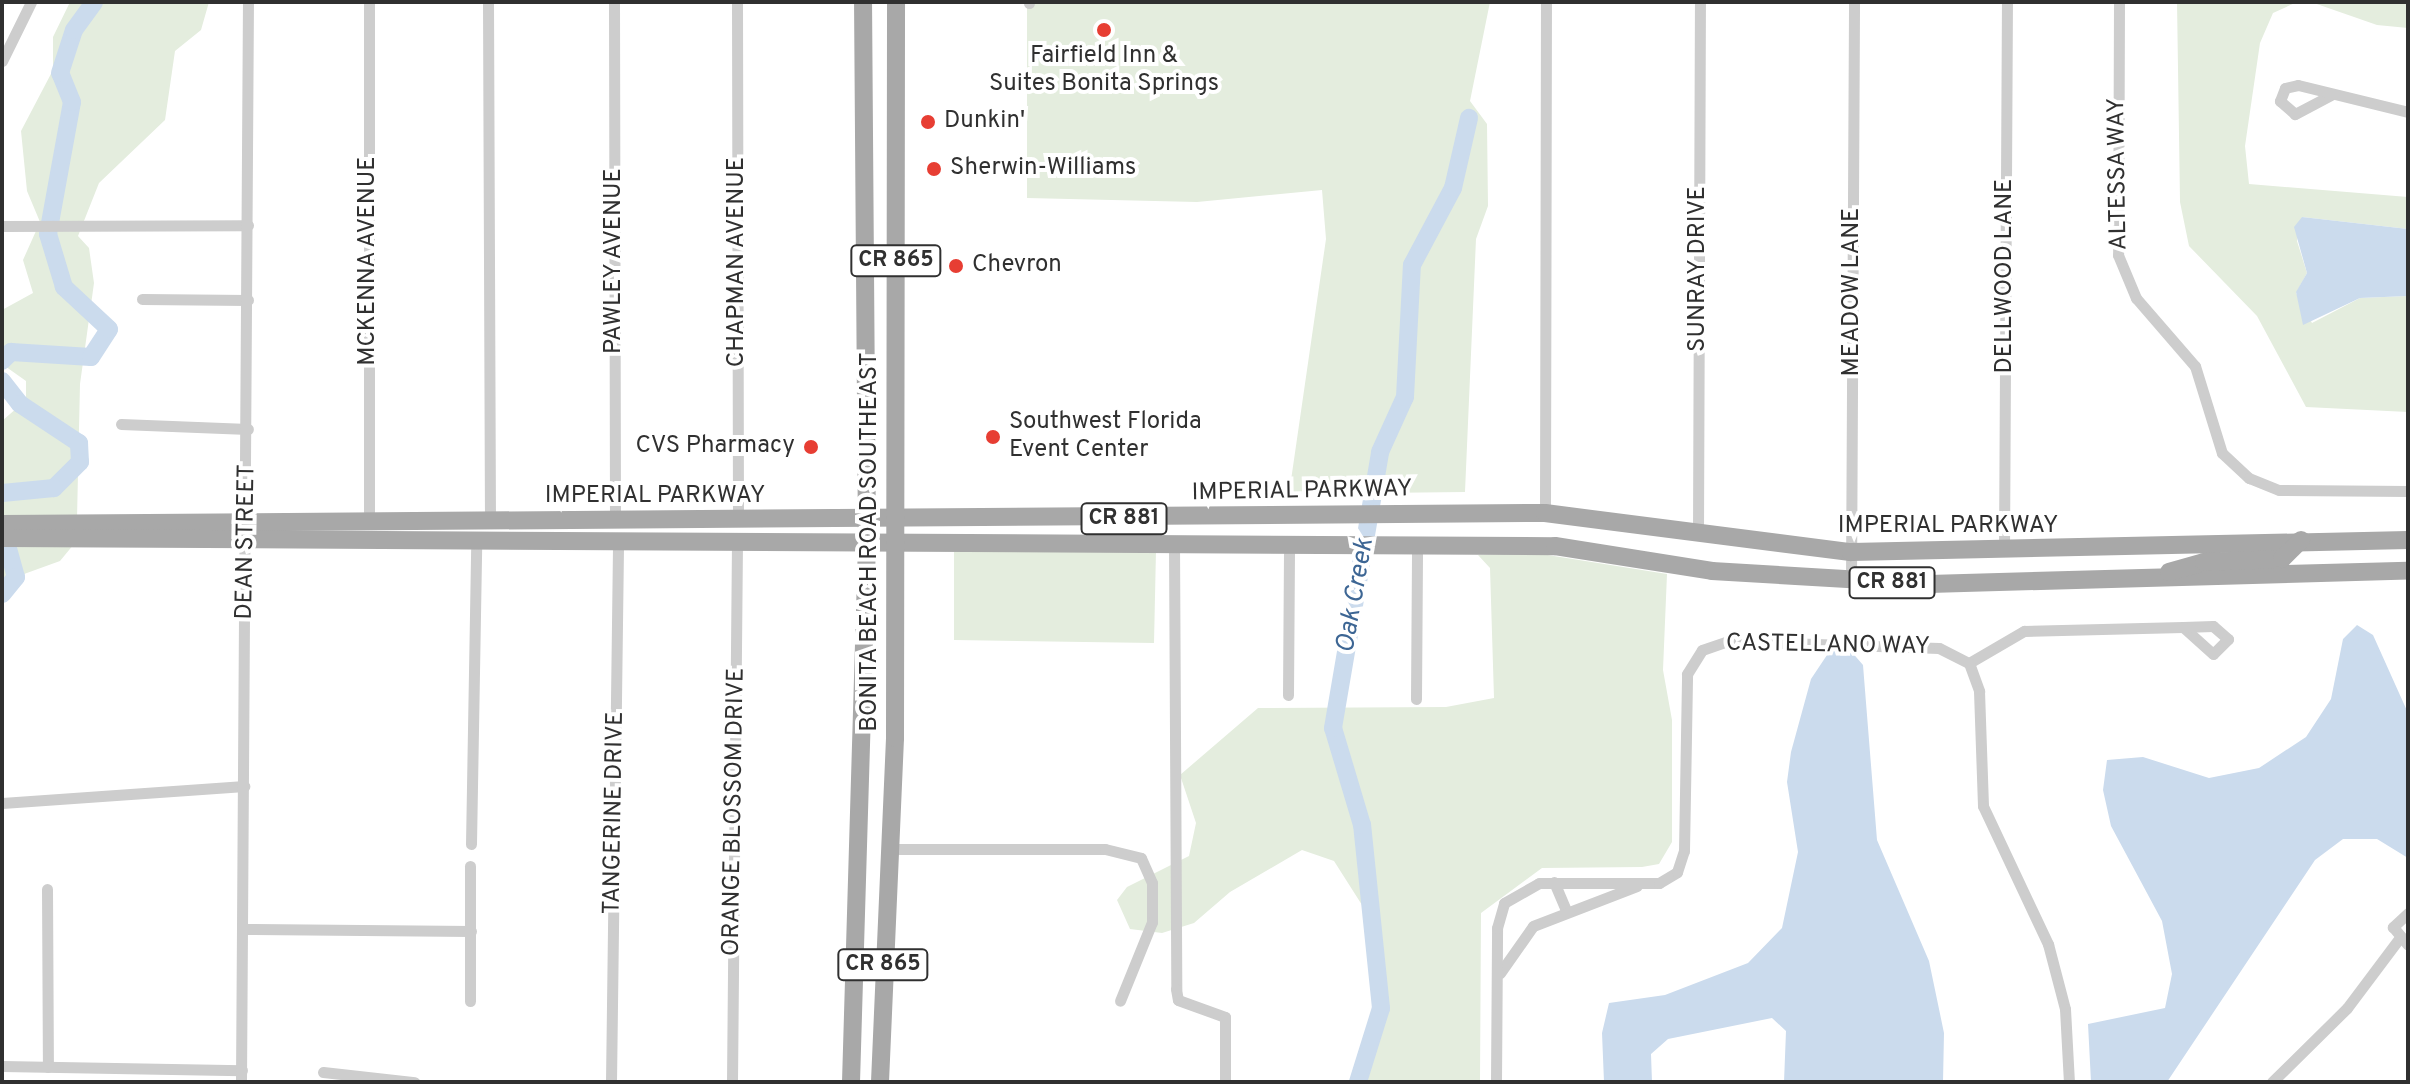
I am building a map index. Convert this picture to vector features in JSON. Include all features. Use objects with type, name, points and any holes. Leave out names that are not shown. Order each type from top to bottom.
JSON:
[{"type":"main road","name":"BONITA BEACH ROAD SOUTHEAST","points":[[851,1082],[867,543],[863,2]]},
{"type":"main road","name":"BONITA BEACH ROAD SOUTHEAST","points":[[880,1082],[889,849],[895,542],[896,2]]},
{"type":"main road","name":"IMPERIAL PARKWAY","points":[[2,538],[46,532],[248,521],[895,521],[1545,513],[1698,535],[1851,552],[2408,540]]},
{"type":"main road","points":[[1281,516],[1289,545]]},
{"type":"main road","points":[[1174,543],[1182,528],[1216,517]]},
{"type":"main road","name":"IMPERIAL PARKWAY","points":[[2,524],[46,532],[248,544],[895,542],[1555,546],[1712,571],[1851,582],[2156,579],[2408,571]]},
{"type":"main road","points":[[2156,579],[2204,562],[2282,559],[2301,540]]},
{"type":"main road","points":[[863,718],[872,743],[871,826],[889,849]]},
{"type":"street","points":[[2,61],[31,2]]},
{"type":"street","name":"DEAN STREET","points":[[242,1076],[248,544],[248,2]]},
{"type":"street","name":"MCKENNA AVENUE","points":[[369,2],[369,521]]},
{"type":"street","points":[[488,2],[490,520]]},
{"type":"street","name":"PAWLEY AVENUE","points":[[614,2],[615,520]]},
{"type":"street","name":"CHAPMAN AVENUE","points":[[737,2],[738,521]]},
{"type":"street","points":[[1545,513],[1546,2]]},
{"type":"street","name":"SUNRAY DRIVE","points":[[1698,535],[1700,2]]},
{"type":"street","name":"MEADOW LANE","points":[[1851,582],[1854,2]]},
{"type":"street","name":"DELLWOOD LANE","points":[[2004,551],[2007,2]]},
{"type":"street","name":"ALTESSA WAY","points":[[2119,2],[2118,255],[2136,298],[2195,366],[2222,453],[2249,478],[2279,490],[2408,491]]},
{"type":"street","points":[[2331,95],[2408,112]]},
{"type":"street","points":[[2,226],[248,225]]},
{"type":"street","points":[[142,299],[248,300]]},
{"type":"street","points":[[121,424],[248,429]]},
{"type":"street","name":"ORANGE BLOSSOM DRIVE","points":[[732,1082],[737,543]]},
{"type":"street","points":[[1174,543],[1176,989],[1178,1000],[1225,1017],[1225,1082]]},
{"type":"street","name":"TANGERINE DRIVE","points":[[611,1082],[618,544]]},
{"type":"street","points":[[471,844],[476,545]]},
{"type":"street","points":[[1288,695],[1289,545]]},
{"type":"street","points":[[1416,699],[1417,546]]},
{"type":"street","points":[[2069,1082],[2065,1009],[2048,944],[1983,806],[1979,691],[1969,663],[2024,631],[2183,627]]},
{"type":"street","name":"CASTELLANO WAY","points":[[1497,986],[1521,936],[1567,912],[1645,883],[1671,877],[1683,859],[1686,682],[1702,650],[1728,641],[1939,648],[1969,663]]},
{"type":"street","points":[[2,803],[244,786]]},
{"type":"street","points":[[889,849],[1105,849],[1141,858],[1152,883],[1152,922],[1120,1001]]},
{"type":"street","points":[[470,866],[470,1001]]},
{"type":"street","points":[[1554,882],[1567,912]]},
{"type":"street","name":"CASTELLANO WAY","points":[[1496,1082],[1497,986],[1504,903],[1522,888],[1554,882],[1645,883]]},
{"type":"street","points":[[47,889],[48,1067]]},
{"type":"street","points":[[2272,1082],[2347,1008],[2403,943],[2395,921],[2408,913]]},
{"type":"street","points":[[242,929],[471,931]]},
{"type":"street","points":[[2,1066],[242,1076]]},
{"type":"street","points":[[323,1072],[414,1082]]},
{"type":"green space","points":[[70,2],[209,2],[201,30],[175,51],[165,120],[99,183],[78,236],[89,248],[94,283],[80,384],[77,519],[2,519],[2,421],[26,400],[26,381],[2,364],[2,310],[33,293],[23,260],[40,222],[27,191],[21,131],[53,70],[53,37]]},
{"type":"green space","points":[[1027,2],[1490,2],[1470,101],[1487,124],[1488,206],[1476,239],[1465,492],[1289,494],[1326,239],[1322,190],[1197,202],[1027,198]]},
{"type":"green space","points":[[2177,2],[2297,2],[2273,13],[2260,43],[2245,146],[2249,184],[2408,197],[2408,229],[2302,217],[2297,241],[2307,273],[2296,293],[2312,323],[2360,298],[2408,296],[2408,412],[2306,407],[2257,316],[2189,246],[2180,202]]},
{"type":"green space","points":[[2311,2],[2408,2],[2408,28],[2377,25]]},
{"type":"green space","points":[[2,543],[74,544],[60,561],[2,582]]},
{"type":"green space","points":[[954,549],[1156,550],[1154,643],[954,640]]},
{"type":"green space","points":[[1535,553],[1667,574],[1663,670],[1672,720],[1672,842],[1659,864],[1642,867],[1542,868],[1481,913],[1480,1082],[1354,1082],[1374,1029],[1369,916],[1334,861],[1302,850],[1230,892],[1194,923],[1162,933],[1130,929],[1117,900],[1127,887],[1189,856],[1196,823],[1180,775],[1258,708],[1446,707],[1494,698],[1490,568],[1478,555]]},
{"type":"water","points":[[2302,217],[2408,229],[2408,296],[2360,298],[2303,325],[2296,292],[2307,273],[2294,227]]},
{"type":"water","points":[[2357,625],[2373,635],[2408,713],[2408,858],[2377,839],[2343,839],[2315,860],[2167,1082],[2091,1082],[2088,1024],[2165,1008],[2172,974],[2162,921],[2111,826],[2103,790],[2107,760],[2143,757],[2209,778],[2259,768],[2306,737],[2331,699],[2343,639]]},
{"type":"water","points":[[1833,646],[1850,650],[1863,665],[1877,840],[1929,961],[1944,1033],[1943,1082],[1784,1082],[1786,1031],[1772,1018],[1668,1039],[1651,1054],[1652,1082],[1604,1082],[1602,1033],[1609,1003],[1665,995],[1748,963],[1782,928],[1798,852],[1787,782],[1791,752],[1811,679]]},
{"type":"waterway","points":[[2,361],[11,352],[91,357],[109,329],[64,287],[48,234],[72,102],[60,73],[74,30],[94,2]]},
{"type":"waterway","name":"Oak Creek","points":[[1358,1082],[1381,1008],[1362,825],[1333,728],[1380,452],[1405,397],[1412,265],[1453,188],[1469,118]]},
{"type":"waterway","points":[[2,381],[20,404],[79,443],[80,462],[54,488],[2,493]]},
{"type":"waterway","points":[[2,527],[16,577],[2,594]]},
{"type":"place","name":"Fairfield Inn & Suites Bonita Springs","points":[[1104,30]]},
{"type":"place","name":"Dunkin'","points":[[928,122]]},
{"type":"place","name":"Sherwin-Williams","points":[[934,169]]},
{"type":"place","name":"Chevron","points":[[956,266]]},
{"type":"place","name":"Southwest Florida Event Center","points":[[993,437]]},
{"type":"place","name":"CVS Pharmacy","points":[[811,447]]}]
